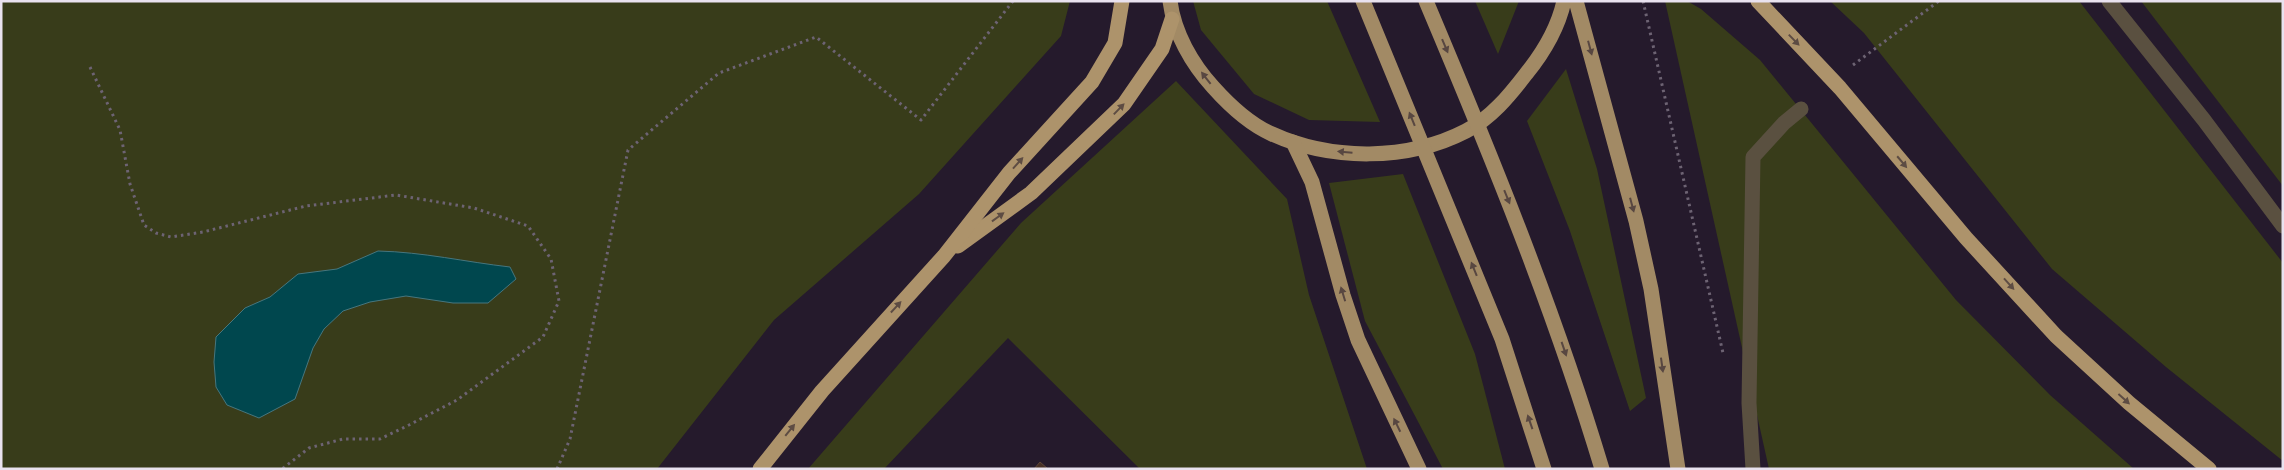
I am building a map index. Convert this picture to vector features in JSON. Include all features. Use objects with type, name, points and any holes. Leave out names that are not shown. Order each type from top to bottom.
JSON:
[{"type":"highway","points":[[760,469],[822,391],[944,256],[1008,173],[1101,71],[1115,43],[1122,1]]},
{"type":"highway","points":[[1170,1],[1172,19],[1188,52],[1205,78],[1225,100],[1250,121],[1272,134],[1328,151],[1377,154],[1440,143],[1467,131],[1498,108],[1539,58],[1554,31],[1564,1]]},
{"type":"highway","points":[[1363,1],[1502,339],[1544,469]]},
{"type":"highway","points":[[1426,1],[1525,242],[1578,391],[1602,469]]},
{"type":"highway","points":[[1576,1],[1634,212],[1651,288],[1678,469]]},
{"type":"highway","points":[[1758,2],[1840,88],[1966,238],[2056,336],[2129,403],[2209,469]]},
{"type":"highway","points":[[944,256],[1031,194],[1124,104],[1162,49],[1172,19]]},
{"type":"highway","points":[[1294,142],[1315,191],[1343,295],[1358,340],[1418,469]]},
{"type":"lane","points":[[2109,1],[2204,120],[2283,226]]},
{"type":"lane","points":[[1753,469],[1749,403],[1753,157],[1784,123],[1801,109]]},
{"type":"path","points":[[557,469],[570,439],[628,150],[719,73],[816,37],[920,120],[1013,1]]},
{"type":"path","points":[[1643,1],[1724,354]]},
{"type":"path","points":[[1853,64],[1938,1]]},
{"type":"path","points":[[90,67],[120,130],[130,184],[144,225],[156,233],[171,237],[203,232],[306,206],[396,195],[474,208],[528,226],[551,259],[559,301],[543,337],[457,400],[410,425],[380,439],[343,439],[309,448],[282,469]]},
{"type":"shaded area","points":[[1,1],[1070,1],[1061,36],[919,194],[774,320],[657,469],[1,469]]},
{"type":"shaded area","points":[[1193,1],[1327,1],[1380,122],[1309,120],[1254,94],[1201,30]]},
{"type":"shaded area","points":[[1475,1],[1519,1],[1498,54]]},
{"type":"shaded area","points":[[1665,1],[1687,1],[1701,9],[1760,60],[1956,300],[2050,395],[2134,469],[1769,469]]},
{"type":"shaded area","points":[[1830,1],[2079,1],[2283,263],[2283,461],[2166,367],[2052,269],[1864,33]]},
{"type":"shaded area","points":[[2141,1],[2283,1],[2283,186]]},
{"type":"shaded area","points":[[1566,69],[1597,169],[1646,398],[1630,411],[1570,231],[1527,121]]},
{"type":"shaded area","points":[[1176,81],[1287,199],[1309,295],[1367,469],[1140,469],[1008,338],[884,469],[808,469],[1021,223]]},
{"type":"shaded area","points":[[1403,174],[1475,354],[1505,469],[1443,469],[1365,321],[1329,183]]},
{"type":"shaded area","points":[[378,251],[428,255],[510,267],[516,279],[488,303],[453,303],[406,296],[370,302],[343,311],[324,329],[313,348],[295,399],[259,418],[227,405],[216,387],[214,362],[216,337],[245,308],[270,297],[298,274],[337,269]]},
{"type":"building","points":[[1040,462],[1048,469],[1034,469]]}]
